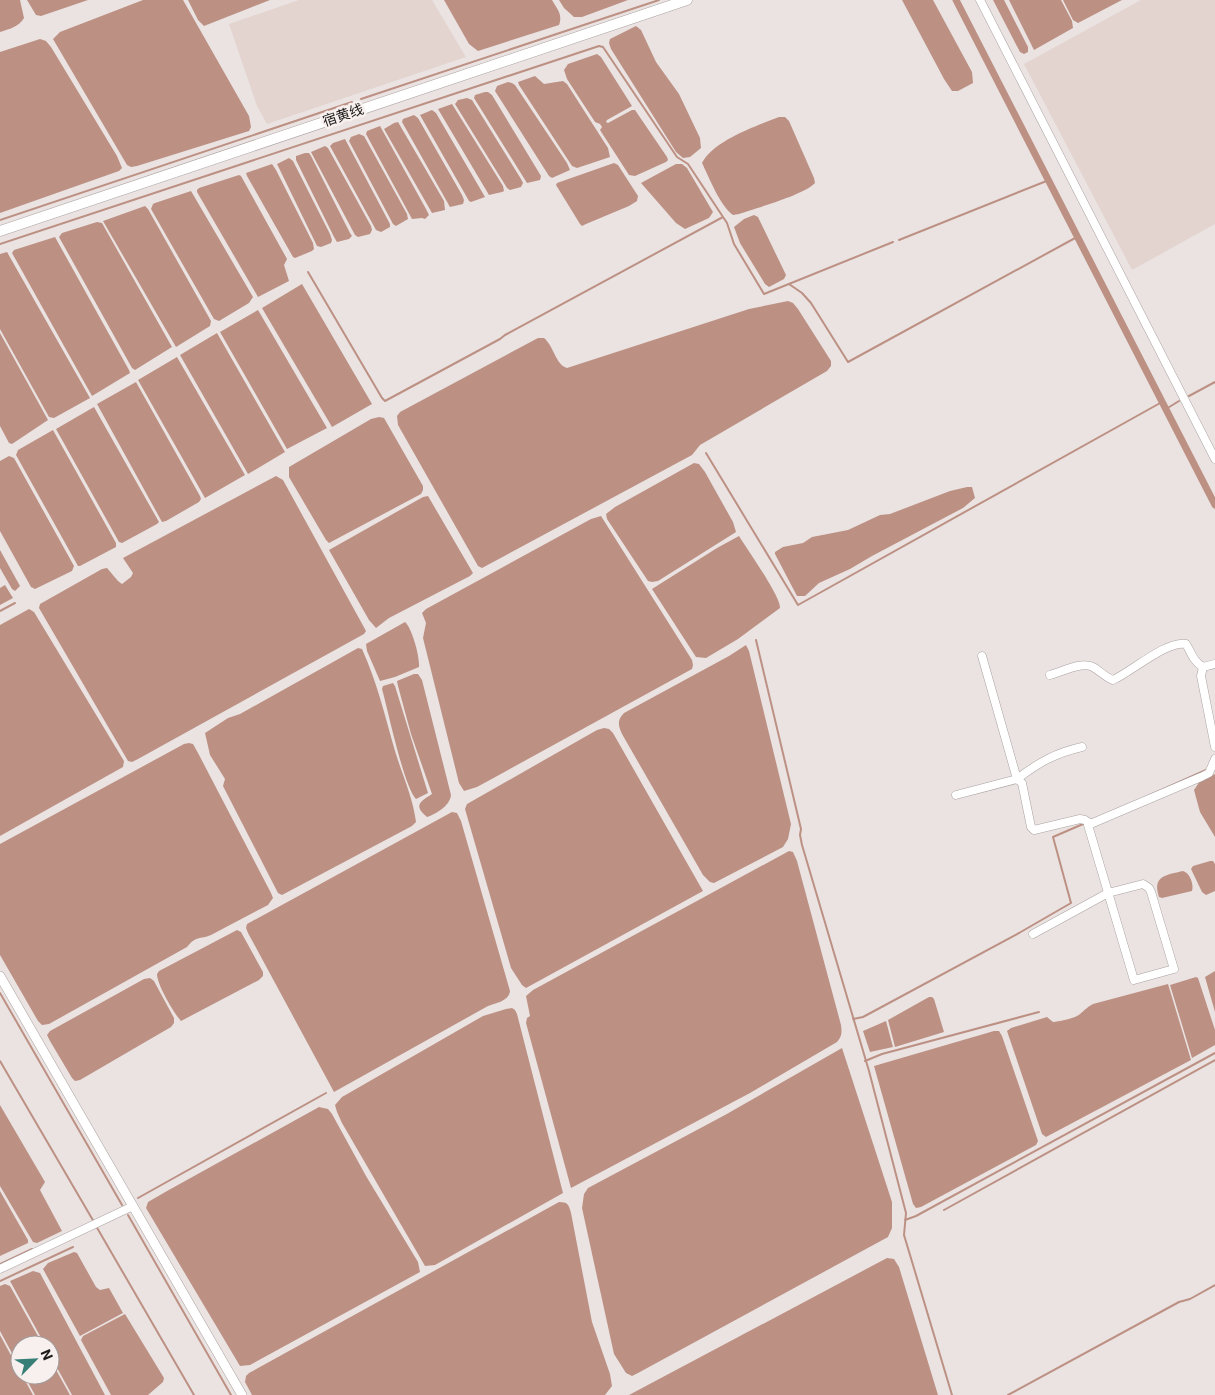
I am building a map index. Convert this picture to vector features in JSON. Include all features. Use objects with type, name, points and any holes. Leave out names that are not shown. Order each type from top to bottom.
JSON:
[{"type":"main road","name":"宿黄线","points":[[0,231],[687,0]]},
{"type":"street","points":[[980,0],[1215,459]]},
{"type":"street","points":[[1050,675],[1085,664],[1113,680],[1179,642],[1186,644],[1195,662],[1203,667],[1215,664]]},
{"type":"street","points":[[982,656],[1017,779],[1022,784],[1031,827],[1034,830],[1080,819],[1091,824]]},
{"type":"street","points":[[1203,667],[1201,676],[1215,747]]},
{"type":"street","points":[[956,795],[1017,779],[1061,752],[1082,747]]},
{"type":"street","points":[[1032,934],[1108,893],[1143,884],[1149,888],[1174,969],[1134,980],[1108,893],[1088,825],[1209,773],[1215,759]]},
{"type":"street","points":[[0,976],[242,1395]]},
{"type":"street","points":[[0,1268],[133,1206]]},
{"type":"shaded area","points":[[0,0],[20,0],[24,18],[17,26],[0,32]]},
{"type":"shaded area","points":[[27,0],[88,0],[41,16],[36,15]]},
{"type":"shaded area","points":[[143,0],[183,0],[249,116],[251,127],[249,131],[137,166],[131,167],[127,165],[53,39],[60,32]]},
{"type":"shaded area","points":[[188,0],[270,0],[204,26],[198,20]]},
{"type":"shaded area","points":[[299,0],[432,0],[466,57],[267,124],[257,106],[229,24]]},
{"type":"shaded area","points":[[444,0],[552,0],[559,12],[560,21],[559,25],[478,51],[469,44]]},
{"type":"shaded area","points":[[559,0],[628,0],[582,17],[574,17],[564,8]]},
{"type":"shaded area","points":[[902,0],[933,0],[972,72],[973,83],[958,91],[952,91]]},
{"type":"shaded area","points":[[993,0],[1004,0],[1028,47],[1028,52],[1024,54],[1020,52]]},
{"type":"shaded area","points":[[1009,0],[1061,0],[1072,21],[1073,28],[1034,50]]},
{"type":"shaded area","points":[[1063,0],[1122,0],[1078,23],[1073,20]]},
{"type":"shaded area","points":[[1141,0],[1215,0],[1215,224],[1132,270],[1024,64]]},
{"type":"shaded area","points":[[636,26],[641,30],[656,62],[679,94],[700,138],[701,148],[690,157],[683,158],[676,152],[611,49],[610,39]]},
{"type":"shaded area","points":[[40,39],[46,41],[51,47],[117,156],[122,168],[119,171],[0,213],[0,52]]},
{"type":"shaded area","points":[[597,54],[601,57],[632,106],[606,122],[608,123],[635,110],[667,157],[668,160],[666,162],[635,176],[629,175],[600,130],[602,127],[595,122],[567,79],[564,70],[568,64]]},
{"type":"shaded area","points":[[535,76],[544,84],[563,81],[567,84],[608,148],[610,157],[577,168],[572,166],[519,85],[518,82]]},
{"type":"shaded area","points":[[508,82],[515,85],[570,170],[552,178],[549,176],[495,91],[497,86]]},
{"type":"shaded area","points":[[485,92],[492,95],[541,176],[540,180],[527,183],[474,98],[475,95]]},
{"type":"shaded area","points":[[467,98],[472,100],[521,179],[523,183],[521,187],[510,190],[507,188],[455,104],[458,100]]},
{"type":"shaded area","points":[[452,104],[503,186],[504,191],[489,195],[438,109]]},
{"type":"shaded area","points":[[432,110],[436,113],[485,197],[469,201],[420,115]]},
{"type":"shaded area","points":[[414,115],[418,118],[462,195],[463,204],[450,207],[402,122],[403,119]]},
{"type":"shaded area","points":[[779,117],[785,117],[789,121],[815,183],[801,192],[768,205],[733,215],[719,198],[702,163],[715,148],[725,141]]},
{"type":"shaded area","points":[[398,122],[444,201],[445,210],[432,213],[384,129]]},
{"type":"shaded area","points":[[380,126],[429,215],[425,219],[412,219],[366,134],[367,131]]},
{"type":"shaded area","points":[[359,134],[364,136],[407,214],[408,219],[396,226],[393,224],[349,141],[351,137]]},
{"type":"shaded area","points":[[345,139],[390,224],[390,227],[381,232],[376,230],[330,146]]},
{"type":"shaded area","points":[[325,146],[328,148],[371,226],[370,234],[358,237],[355,235],[311,152]]},
{"type":"shaded area","points":[[309,153],[311,156],[352,236],[349,239],[337,242],[334,237],[296,160],[296,156]]},
{"type":"shaded area","points":[[289,158],[293,161],[330,234],[331,243],[321,247],[317,246],[277,164]]},
{"type":"shaded area","points":[[614,163],[618,165],[638,196],[637,201],[582,226],[556,185],[557,183]]},
{"type":"shaded area","points":[[272,164],[313,243],[314,249],[312,251],[295,258],[246,173]]},
{"type":"shaded area","points":[[676,164],[682,164],[687,168],[713,212],[709,218],[685,229],[676,223],[641,183]]},
{"type":"shaded area","points":[[239,175],[287,259],[284,265],[289,281],[258,297],[197,192],[199,188]]},
{"type":"shaded area","points":[[191,191],[253,297],[249,303],[219,321],[214,319],[151,209],[155,203]]},
{"type":"shaded area","points":[[145,206],[211,321],[210,326],[176,347],[103,221]]},
{"type":"shaded area","points":[[754,215],[758,217],[786,275],[784,279],[769,287],[765,284],[740,243],[734,227],[744,219]]},
{"type":"shaded area","points":[[97,222],[102,223],[172,347],[135,370],[132,368],[59,237],[62,233]]},
{"type":"shaded area","points":[[55,237],[130,373],[92,396],[12,253],[14,250]]},
{"type":"shaded area","points":[[7,252],[90,398],[54,418],[49,417],[0,329],[0,254]]},
{"type":"shaded area","points":[[302,284],[372,404],[332,427],[262,308]]},
{"type":"shaded area","points":[[788,301],[793,303],[798,309],[831,361],[831,366],[827,371],[700,445],[692,455],[482,568],[478,566],[398,425],[397,416],[400,412],[538,338],[544,338],[547,341],[560,363],[567,368],[749,309]]},
{"type":"shaded area","points":[[258,310],[327,428],[287,449],[220,332]]},
{"type":"shaded area","points":[[0,333],[48,420],[12,444],[9,443],[0,426]]},
{"type":"shaded area","points":[[217,333],[285,452],[248,474],[180,355]]},
{"type":"shaded area","points":[[177,357],[245,475],[205,498],[138,380]]},
{"type":"shaded area","points":[[136,382],[201,499],[199,502],[162,522],[97,404]]},
{"type":"shaded area","points":[[94,407],[159,522],[122,543],[119,542],[56,429]]},
{"type":"shaded area","points":[[384,418],[423,486],[423,490],[421,494],[329,543],[289,477],[289,467],[371,419]]},
{"type":"shaded area","points":[[53,430],[116,543],[116,547],[80,566],[78,566],[16,455],[18,450]]},
{"type":"shaded area","points":[[9,456],[14,458],[74,566],[72,571],[35,589],[31,587],[0,531],[0,461]]},
{"type":"shaded area","points":[[694,463],[699,464],[705,472],[733,522],[736,532],[658,581],[648,581],[607,519],[606,514],[615,507]]},
{"type":"shaded area","points":[[276,476],[283,480],[366,631],[364,634],[138,759],[132,762],[128,761],[39,608],[40,604],[102,569],[107,568],[122,584],[133,573],[123,558]]},
{"type":"shaded area","points":[[972,487],[975,498],[963,508],[850,569],[819,583],[805,596],[797,596],[775,554],[775,552],[783,547],[803,543],[812,537],[848,530],[880,515],[890,514],[950,491]]},
{"type":"shaded area","points":[[428,496],[473,573],[389,618],[376,628],[369,620],[329,550],[423,497]]},
{"type":"shaded area","points":[[601,516],[692,660],[692,669],[477,787],[464,791],[459,783],[423,638],[426,623],[422,613],[426,609],[591,519]]},
{"type":"shaded area","points":[[739,536],[770,584],[780,608],[738,639],[706,658],[696,657],[652,589]]},
{"type":"shaded area","points":[[0,550],[20,586],[15,591],[0,568]]},
{"type":"shaded area","points":[[5,585],[13,598],[0,605],[0,588]]},
{"type":"shaded area","points":[[29,609],[34,612],[124,761],[123,767],[0,836],[0,625]]},
{"type":"shaded area","points":[[405,622],[415,643],[419,667],[380,681],[367,651],[366,644]]},
{"type":"shaded area","points":[[746,645],[791,824],[788,839],[783,847],[714,883],[710,882],[703,875],[622,734],[619,723],[624,713]]},
{"type":"shaded area","points":[[358,648],[362,649],[376,687],[410,795],[416,822],[412,826],[282,895],[278,893],[223,786],[225,779],[210,755],[205,733],[228,718],[240,714]]},
{"type":"shaded area","points":[[418,674],[422,680],[451,795],[445,806],[427,817],[419,807],[424,799],[432,794],[411,734],[397,681]]},
{"type":"shaded area","points":[[393,683],[428,793],[416,799],[406,780],[382,689],[383,686]]},
{"type":"shaded area","points":[[609,729],[613,733],[703,891],[526,988],[511,968],[465,809],[467,804],[597,730]]},
{"type":"shaded area","points":[[189,743],[193,744],[198,753],[273,898],[268,905],[211,935],[196,939],[187,947],[49,1024],[42,1025],[0,955],[0,844]]},
{"type":"shaded area","points":[[1215,774],[1215,837],[1200,812],[1194,790],[1200,781]]},
{"type":"shaded area","points":[[452,812],[457,813],[461,821],[510,991],[509,994],[502,1001],[488,1006],[334,1092],[248,933],[247,924]]},
{"type":"shaded area","points":[[789,851],[793,852],[797,861],[841,1025],[839,1040],[750,1093],[571,1188],[526,1023],[527,1018],[530,1016],[526,996],[533,990]]},
{"type":"shaded area","points":[[1213,861],[1215,864],[1215,891],[1206,895],[1202,892],[1191,869],[1193,866]]},
{"type":"shaded area","points":[[1183,871],[1191,879],[1192,891],[1162,898],[1159,897],[1157,885],[1159,881],[1166,875]]},
{"type":"shaded area","points":[[237,930],[241,932],[263,972],[263,976],[259,980],[181,1021],[170,1006],[157,974],[159,971]]},
{"type":"shaded area","points":[[1215,971],[1215,1012],[1205,977]]},
{"type":"shaded area","points":[[150,978],[154,981],[174,1018],[174,1023],[171,1027],[80,1080],[75,1081],[47,1035],[50,1031],[144,979]]},
{"type":"shaded area","points":[[1198,978],[1215,1030],[1215,1045],[1192,1058],[1170,985]]},
{"type":"shaded area","points":[[1168,984],[1191,1060],[1046,1137],[1042,1134],[1007,1031],[1011,1028],[1047,1017],[1053,1022],[1071,1018],[1077,1016],[1093,1004]]},
{"type":"shaded area","points":[[929,997],[934,999],[944,1032],[895,1047],[888,1020]]},
{"type":"shaded area","points":[[512,1008],[517,1014],[563,1193],[435,1265],[425,1266],[342,1123],[335,1105],[342,1097],[483,1016]]},
{"type":"shaded area","points":[[886,1021],[893,1047],[870,1052],[863,1031]]},
{"type":"shaded area","points":[[999,1031],[1002,1036],[1038,1141],[1036,1145],[916,1208],[913,1204],[874,1066]]},
{"type":"shaded area","points":[[842,1048],[892,1202],[892,1228],[888,1237],[638,1373],[632,1376],[626,1373],[614,1354],[582,1208],[584,1194],[588,1188],[725,1115]]},
{"type":"shaded area","points":[[0,1105],[45,1182],[40,1190],[62,1231],[37,1243],[33,1242],[0,1186]]},
{"type":"shaded area","points":[[319,1107],[328,1109],[332,1114],[366,1176],[418,1262],[420,1272],[250,1365],[240,1366],[146,1208],[148,1202]]},
{"type":"shaded area","points":[[0,1191],[28,1243],[0,1256]]},
{"type":"shaded area","points":[[559,1202],[566,1203],[569,1206],[592,1322],[610,1374],[612,1386],[605,1395],[252,1395],[245,1382],[246,1376],[249,1373]]},
{"type":"shaded area","points":[[74,1252],[77,1253],[96,1287],[100,1290],[109,1288],[123,1313],[80,1336],[43,1269],[48,1263]]},
{"type":"shaded area","points":[[887,1258],[894,1259],[899,1267],[938,1395],[629,1395]]},
{"type":"shaded area","points":[[33,1271],[40,1273],[105,1395],[72,1395],[60,1373],[60,1335],[40,1335],[10,1281]]},
{"type":"shaded area","points":[[5,1284],[10,1286],[37,1335],[10,1335],[10,1350],[0,1331],[0,1286]]},
{"type":"shaded area","points":[[125,1314],[164,1378],[163,1382],[148,1395],[111,1395],[81,1340],[83,1336]]},
{"type":"shaded area","points":[[0,1335],[10,1354],[10,1385],[28,1385],[33,1395],[0,1395]]},
{"type":"shaded area","points":[[60,1377],[70,1395],[35,1395],[30,1385],[60,1385]]},
{"type":"waterway","points":[[361,99],[659,0]]},
{"type":"waterway","points":[[956,0],[1215,505]]},
{"type":"waterway","points":[[0,244],[599,46],[603,47],[677,157],[688,164],[727,223],[734,244],[764,294],[893,242]]},
{"type":"waterway","points":[[0,220],[352,102]]},
{"type":"waterway","points":[[899,240],[1049,180]]},
{"type":"waterway","points":[[308,272],[385,401],[723,217]]},
{"type":"waterway","points":[[789,284],[802,293],[811,303],[848,362],[1077,237]]},
{"type":"waterway","points":[[1189,396],[1215,382]]},
{"type":"waterway","points":[[1166,409],[1179,401]]},
{"type":"waterway","points":[[706,453],[798,605],[1162,402]]},
{"type":"waterway","points":[[0,611],[15,603]]},
{"type":"waterway","points":[[756,640],[801,829],[802,845],[869,1071],[906,1213],[904,1235],[952,1395]]},
{"type":"waterway","points":[[1148,796],[1206,770]]},
{"type":"waterway","points":[[853,1019],[863,1017],[1071,903],[1053,837],[1083,824]]},
{"type":"waterway","points":[[0,993],[122,1205]]},
{"type":"waterway","points":[[865,1061],[882,1054],[1039,1012]]},
{"type":"waterway","points":[[905,1220],[916,1216],[1215,1053]]},
{"type":"waterway","points":[[944,1210],[1215,1060]]},
{"type":"waterway","points":[[0,1061],[94,1222]]},
{"type":"waterway","points":[[138,1198],[326,1093]]},
{"type":"waterway","points":[[128,1215],[231,1395]]},
{"type":"waterway","points":[[96,1226],[194,1395]]},
{"type":"waterway","points":[[0,1281],[73,1247]]},
{"type":"waterway","points":[[0,1264],[32,1249]]},
{"type":"waterway","points":[[1008,1395],[1179,1302],[1190,1299],[1215,1285]]}]
